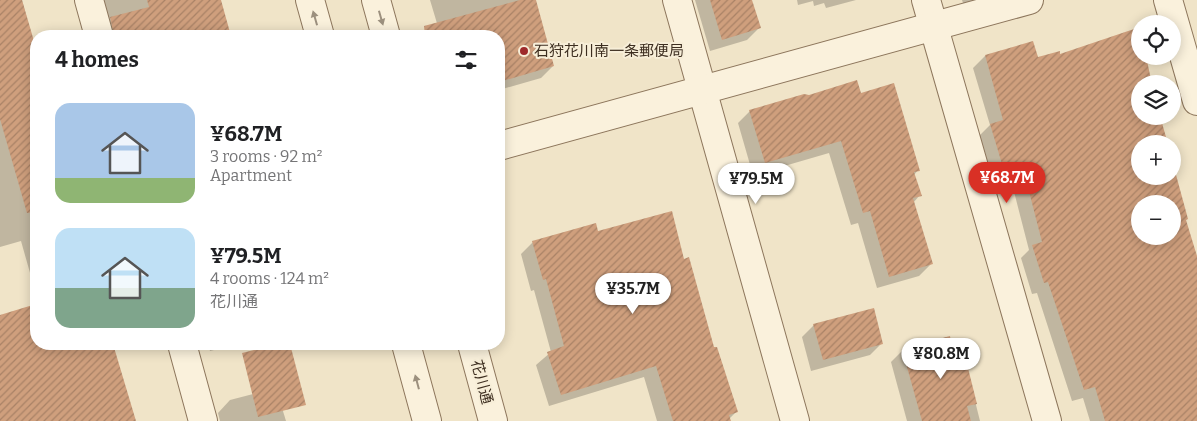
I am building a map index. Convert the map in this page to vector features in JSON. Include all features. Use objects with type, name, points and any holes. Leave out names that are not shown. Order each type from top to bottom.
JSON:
[{"type":"street","points":[[89,0],[97,30]]},
{"type":"street","points":[[310,0],[318,30]]},
{"type":"street","points":[[376,0],[384,30]]},
{"type":"street","points":[[677,0],[795,421]]},
{"type":"street","points":[[926,0],[1047,421]]},
{"type":"street","points":[[505,144],[1029,0]]},
{"type":"street","points":[[1168,0],[1197,101]]},
{"type":"street","points":[[184,350],[203,421]]},
{"type":"street","points":[[408,350],[427,421]]},
{"type":"street","name":"花川通","points":[[474,350],[493,421]]},
{"type":"building","points":[[0,0],[22,0],[31,30],[30,213],[27,213],[0,119]]},
{"type":"building","points":[[147,0],[221,0],[229,30],[113,30],[110,17],[149,7]]},
{"type":"building","name":"石狩花川南一条郵便局","points":[[520,0],[536,0],[554,66],[505,80],[505,30],[424,30],[424,26]]},
{"type":"building","points":[[710,0],[752,0],[761,28],[722,40]]},
{"type":"building","points":[[1131,30],[1131,65],[1148,65],[1150,75],[1131,75],[1131,125],[1163,125],[1165,135],[1131,135],[1131,185],[1179,185],[1188,219],[1186,220],[1197,256],[1197,421],[1105,421],[1095,387],[1084,390],[1048,282],[1044,283],[1032,245],[1042,242],[1023,168],[1005,174],[990,124],[1003,120],[985,55],[1033,41],[1038,57],[1060,51],[1060,54]]},
{"type":"building","points":[[857,80],[861,93],[894,83],[920,171],[914,172],[922,196],[913,198],[933,264],[889,277],[870,211],[863,213],[841,141],[765,163],[749,110],[804,94],[809,95]]},
{"type":"building","points":[[672,211],[684,259],[689,257],[714,347],[717,347],[738,412],[729,415],[731,421],[673,421],[656,366],[561,395],[547,352],[564,346],[546,279],[543,280],[532,241],[596,223],[598,231]]},
{"type":"building","points":[[30,306],[30,350],[115,350],[136,421],[0,421],[0,315]]},
{"type":"building","points":[[874,308],[883,344],[823,360],[813,324]]},
{"type":"building","points":[[950,336],[951,342],[961,340],[977,404],[967,406],[971,421],[922,421],[902,349]]},
{"type":"building","points":[[254,350],[292,350],[306,405],[258,417],[242,353]]},
{"type":"place","name":"石狩花川南一条郵便局","points":[[524,51]]}]
